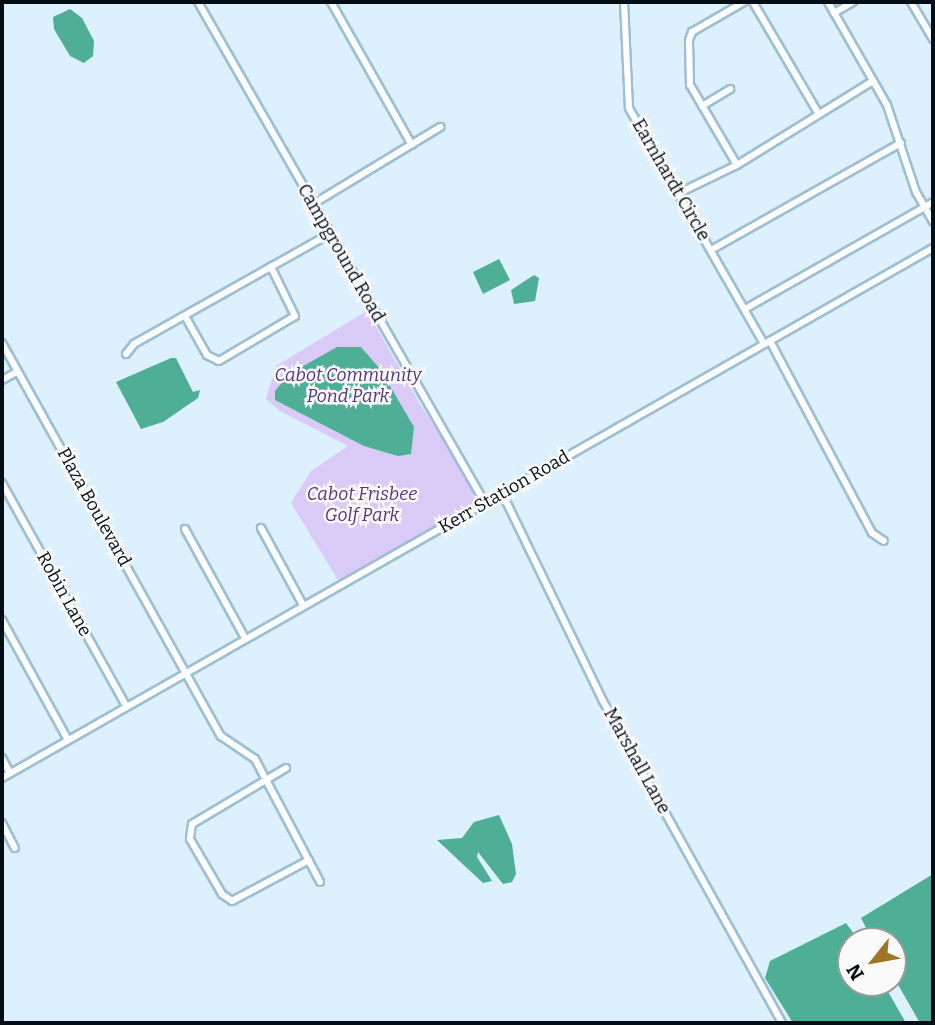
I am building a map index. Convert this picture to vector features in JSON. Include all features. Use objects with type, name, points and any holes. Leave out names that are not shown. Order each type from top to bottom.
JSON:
[{"type":"street","name":"Campground Road","points":[[198,2],[485,503]]},
{"type":"street","points":[[331,2],[412,145]]},
{"type":"street","name":"Earnhardt Circle","points":[[624,2],[629,108],[745,309],[767,342],[872,533],[884,541]]},
{"type":"street","points":[[737,165],[690,85],[690,36],[744,2]]},
{"type":"street","points":[[753,2],[818,113]]},
{"type":"street","points":[[828,2],[873,81],[933,222]]},
{"type":"street","points":[[834,13],[853,2]]},
{"type":"street","points":[[911,2],[933,39]]},
{"type":"street","points":[[679,193],[737,165],[873,81]]},
{"type":"street","points":[[702,106],[730,89]]},
{"type":"street","points":[[313,204],[440,127]]},
{"type":"street","points":[[712,250],[901,143]]},
{"type":"street","points":[[745,309],[933,202]]},
{"type":"street","points":[[126,354],[134,344],[330,234]]},
{"type":"street","name":"Kerr Station Road","points":[[2,778],[933,247]]},
{"type":"street","points":[[185,316],[207,355],[219,361],[295,316],[271,267]]},
{"type":"street","name":"Plaza Boulevard","points":[[2,343],[225,742],[249,753],[320,882]]},
{"type":"street","points":[[2,380],[18,371]]},
{"type":"street","name":"Robin Lane","points":[[2,483],[126,706]]},
{"type":"street","name":"Marshall Lane","points":[[502,494],[603,701],[782,1023]]},
{"type":"street","points":[[261,528],[303,605]]},
{"type":"street","points":[[185,529],[245,638]]},
{"type":"street","points":[[2,620],[68,740]]},
{"type":"street","points":[[2,758],[10,773]]},
{"type":"street","points":[[286,768],[192,824],[190,839],[222,894],[232,901],[309,860]]},
{"type":"street","points":[[2,823],[15,848]]},
{"type":"green space","points":[[367,311],[421,406],[485,503],[338,580],[291,503],[311,471],[348,446],[280,411],[266,399],[276,366]]},
{"type":"shaded area","points":[[70,9],[82,18],[94,41],[93,56],[84,63],[70,56],[54,29],[53,17]]},
{"type":"shaded area","points":[[499,259],[510,280],[483,294],[473,272]]},
{"type":"shaded area","points":[[534,275],[539,278],[535,301],[514,304],[511,290]]},
{"type":"shaded area","points":[[337,347],[361,347],[380,369],[414,427],[411,454],[398,456],[364,446],[275,400],[275,391],[289,374]]},
{"type":"shaded area","points":[[176,358],[193,392],[200,390],[198,398],[163,422],[141,429],[116,382]]},
{"type":"shaded area","points":[[499,815],[512,844],[516,874],[512,882],[503,884],[478,852],[477,857],[492,881],[483,883],[437,840],[462,838],[474,822]]},
{"type":"shaded area","points":[[933,874],[933,1023],[920,1023],[905,997],[907,927],[866,927],[861,918]]},
{"type":"shaded area","points":[[837,928],[837,997],[891,997],[906,1023],[793,1023],[765,978],[770,961]]},
{"type":"park label","name":"Cabot Community Pond Park","points":[[348,386]]},
{"type":"park label","name":"Cabot Frisbee Golf Park","points":[[362,505]]}]
